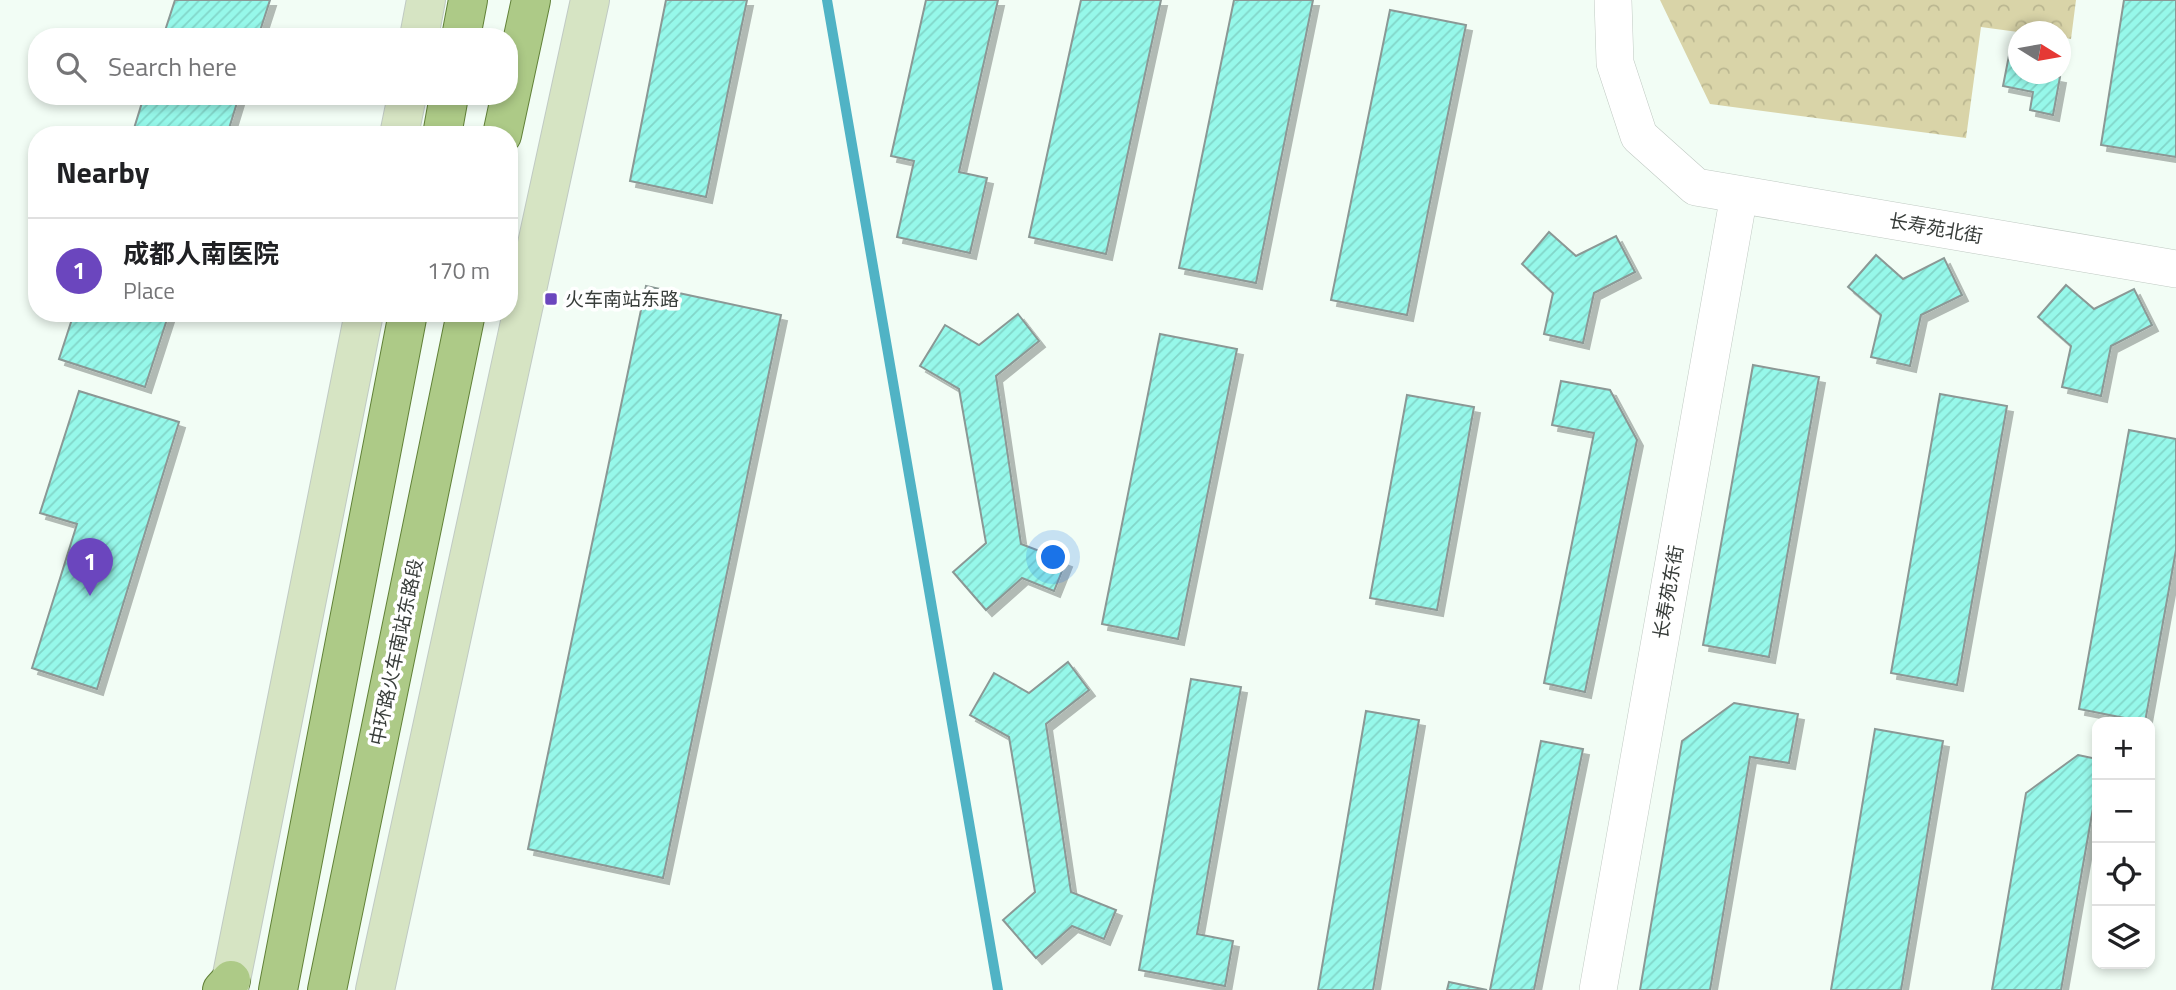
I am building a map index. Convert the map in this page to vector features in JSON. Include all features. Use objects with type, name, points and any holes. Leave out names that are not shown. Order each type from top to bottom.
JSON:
[{"type":"main road","points":[[421,28],[426,0]]},
{"type":"main road","points":[[376,990],[590,0]]},
{"type":"main road","points":[[518,60],[528,13]]},
{"type":"main road","points":[[401,126],[405,105]]},
{"type":"main road","points":[[444,126],[447,105]]},
{"type":"main road","points":[[504,126],[508,105]]},
{"type":"main road","points":[[228,987],[362,322]]},
{"type":"main road","points":[[278,990],[406,322]]},
{"type":"main road","name":"中环路火车南站东路段","points":[[327,990],[464,322]]},
{"type":"street","name":"长寿苑北街","points":[[1613,0],[1615,63],[1639,136],[1696,187],[2176,269]]},
{"type":"street","name":"长寿苑东街","points":[[1598,990],[1739,195]]},
{"type":"green space","points":[[1660,0],[2076,0],[2071,39],[2071,21],[2008,21],[2008,31],[1981,27],[1966,138],[1710,104]]},
{"type":"building","points":[[175,0],[270,0],[261,28],[166,28]]},
{"type":"building","points":[[666,0],[747,0],[706,197],[630,181]]},
{"type":"building","points":[[926,0],[998,0],[959,172],[987,178],[970,253],[897,237],[914,161],[891,156]]},
{"type":"building","points":[[1081,0],[1161,0],[1106,254],[1029,237]]},
{"type":"building","points":[[1234,0],[1313,0],[1256,283],[1179,268]]},
{"type":"building","points":[[2124,0],[2176,0],[2176,157],[2101,145]]},
{"type":"building","points":[[1390,10],[1466,25],[1407,315],[1331,300]]},
{"type":"building","points":[[2008,60],[2008,84],[2059,84],[2053,115],[2030,110],[2033,92],[2003,86]]},
{"type":"building","points":[[141,105],[236,105],[230,126],[135,126]]},
{"type":"building","points":[[1549,232],[1576,256],[1616,236],[1635,272],[1594,293],[1583,343],[1544,334],[1553,293],[1522,264]]},
{"type":"building","points":[[1876,255],[1903,279],[1944,258],[1962,295],[1921,315],[1910,366],[1871,357],[1881,315],[1848,287]]},
{"type":"building","points":[[2066,285],[2094,309],[2134,289],[2152,325],[2111,346],[2101,396],[2062,387],[2071,346],[2038,317]]},
{"type":"building","points":[[646,286],[781,315],[663,878],[528,849]]},
{"type":"building","points":[[1018,314],[1039,341],[996,376],[1021,544],[1066,561],[1054,591],[1022,578],[986,610],[953,572],[986,543],[959,389],[920,366],[945,325],[979,345]]},
{"type":"building","points":[[71,322],[166,322],[145,387],[59,359]]},
{"type":"building","points":[[1160,334],[1237,349],[1178,639],[1102,624]]},
{"type":"building","points":[[1753,365],[1819,377],[1769,657],[1703,645]]},
{"type":"building","points":[[1561,381],[1610,390],[1637,440],[1585,692],[1544,683],[1594,433],[1552,425]]},
{"type":"building","points":[[79,391],[179,422],[97,689],[32,668],[77,524],[40,513]]},
{"type":"building","points":[[1940,394],[2007,406],[1957,685],[1891,673]]},
{"type":"building","points":[[1407,395],[1474,407],[1437,610],[1370,598]]},
{"type":"building","points":[[2129,430],[2176,439],[2176,550],[2146,717],[2120,717],[2079,709]]},
{"type":"building","points":[[1068,662],[1089,690],[1046,724],[1071,892],[1116,910],[1104,939],[1072,926],[1036,958],[1003,920],[1035,892],[1009,737],[970,715],[994,673],[1029,693]]},
{"type":"building","points":[[1191,679],[1241,687],[1197,934],[1233,941],[1225,986],[1139,970]]},
{"type":"building","points":[[1734,703],[1798,714],[1789,763],[1750,757],[1710,990],[1640,990],[1682,741]]},
{"type":"building","points":[[1366,711],[1419,720],[1373,990],[1318,990]]},
{"type":"building","points":[[1875,729],[1943,741],[1901,990],[1831,990]]},
{"type":"building","points":[[1541,741],[1583,749],[1534,990],[1490,990]]},
{"type":"building","points":[[2078,755],[2092,758],[2092,814],[2061,990],[1992,990],[2026,793]]},
{"type":"building","points":[[1449,982],[1487,990],[1447,990]]},
{"type":"waterway","points":[[827,0],[998,990]]},
{"type":"place","name":"火车南站东路","points":[[551,299]]},
{"type":"place","name":"成都人南医院","points":[[90,596]]}]
